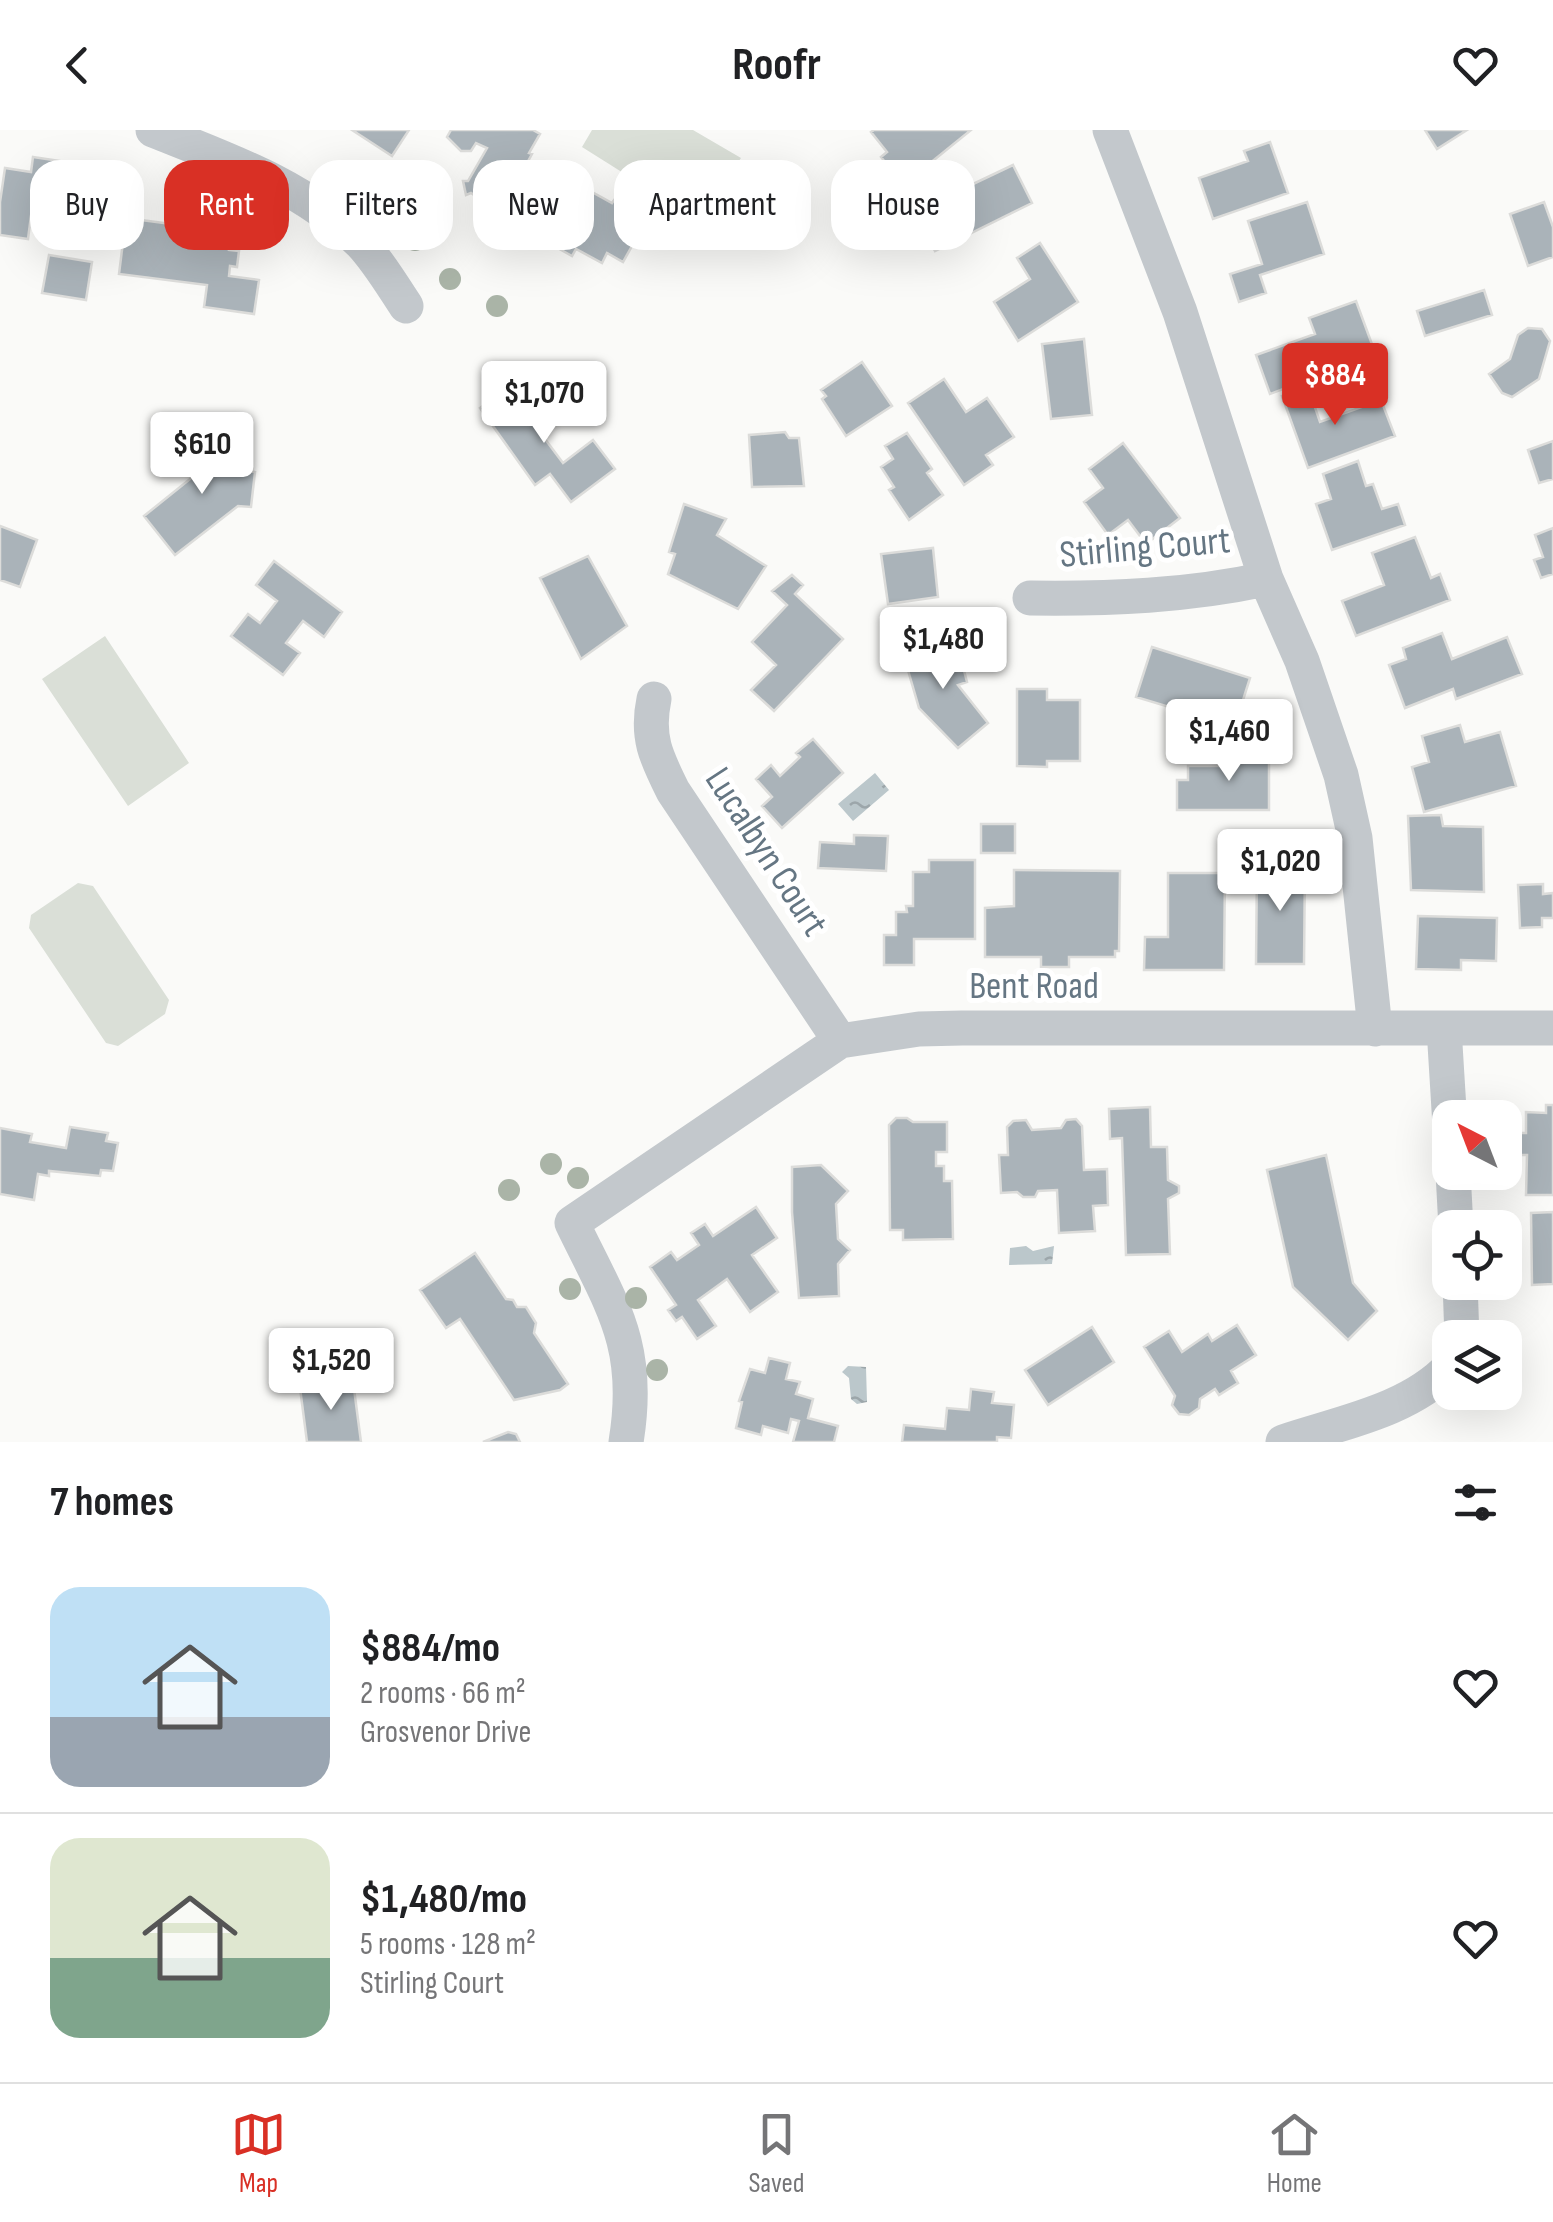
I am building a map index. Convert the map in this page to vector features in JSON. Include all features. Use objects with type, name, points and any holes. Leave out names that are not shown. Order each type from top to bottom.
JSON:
[{"type":"street","points":[[153,130],[266,175],[318,205],[364,246],[406,306]]},
{"type":"street","points":[[1110,130],[1180,312],[1266,578],[1302,661],[1341,775],[1356,838],[1375,1029]]},
{"type":"street","name":"Stirling Court","points":[[1030,598],[1116,598],[1210,591],[1266,578]]},
{"type":"street","name":"Lucalbyn Court","points":[[654,699],[649,724],[655,755],[673,790],[840,1042]]},
{"type":"street","name":"Bent Road","points":[[626,1442],[631,1414],[630,1360],[620,1322],[572,1223],[840,1042],[919,1028],[1553,1028]]},
{"type":"street","points":[[1444,1028],[1448,1100]]},
{"type":"street","points":[[1283,1442],[1410,1398],[1432,1386]]},
{"type":"shaded area","points":[[592,130],[693,130],[741,158],[614,160],[614,167],[582,147]]},
{"type":"shaded area","points":[[105,636],[189,763],[128,806],[42,679]]},
{"type":"shaded area","points":[[78,883],[93,886],[169,1000],[165,1014],[118,1046],[106,1043],[29,928],[31,915]]},
{"type":"water","points":[[875,773],[889,790],[853,821],[838,804]]},
{"type":"water","points":[[1026,1246],[1033,1251],[1054,1246],[1052,1264],[1009,1265],[1010,1248]]},
{"type":"water","points":[[848,1366],[866,1367],[867,1402],[857,1404],[851,1399],[849,1378],[842,1372]]},
{"type":"building","points":[[352,130],[409,130],[392,156]]},
{"type":"building","points":[[451,130],[533,130],[540,134],[529,160],[480,160],[487,148],[476,143],[471,151],[461,151],[447,137]]},
{"type":"building","points":[[971,130],[934,160],[883,160],[881,157],[887,152],[871,132]]},
{"type":"building","points":[[1425,130],[1467,130],[1437,149]]},
{"type":"building","points":[[1270,142],[1288,193],[1213,219],[1199,178],[1248,161],[1244,151]]},
{"type":"building","points":[[1013,165],[1032,203],[975,231],[975,183]]},
{"type":"building","points":[[5,168],[30,172],[28,239],[0,235]]},
{"type":"building","points":[[473,172],[473,194],[466,195],[463,181],[468,181]]},
{"type":"building","points":[[594,193],[612,203],[614,200],[614,250],[630,250],[623,262],[607,253],[602,263],[578,250],[594,250]]},
{"type":"building","points":[[1307,202],[1324,254],[1260,275],[1266,293],[1239,302],[1230,274],[1262,264],[1248,221]]},
{"type":"building","points":[[1544,202],[1553,227],[1553,257],[1528,266],[1510,214]]},
{"type":"building","points":[[144,220],[164,223],[164,250],[239,251],[237,267],[230,266],[229,276],[259,280],[254,314],[204,307],[207,285],[119,274],[122,250],[144,250]]},
{"type":"building","points":[[1040,243],[1078,302],[1018,341],[994,302],[1030,279],[1017,258]]},
{"type":"building","points":[[49,255],[92,262],[86,300],[42,293]]},
{"type":"building","points":[[1484,290],[1492,315],[1425,336],[1417,311]]},
{"type":"building","points":[[1356,301],[1373,347],[1323,365],[1320,359],[1294,368],[1299,383],[1270,394],[1256,355],[1315,334],[1309,318]]},
{"type":"building","points":[[1528,328],[1542,329],[1550,341],[1539,379],[1512,397],[1502,393],[1489,374],[1510,359],[1518,335]]},
{"type":"building","points":[[1084,339],[1092,415],[1051,419],[1042,344]]},
{"type":"building","points":[[862,362],[892,406],[846,436],[822,399],[826,396],[821,390]]},
{"type":"building","points":[[944,379],[966,412],[987,398],[1014,437],[986,455],[993,465],[964,485],[908,403]]},
{"type":"building","points":[[1308,387],[1320,422],[1381,400],[1395,436],[1308,468],[1282,396]]},
{"type":"building","points":[[531,389],[551,416],[536,427],[563,463],[593,440],[615,469],[571,502],[550,474],[535,485],[480,408],[491,392],[508,406]]},
{"type":"building","points":[[785,432],[789,438],[799,438],[804,486],[752,487],[749,435]]},
{"type":"building","points":[[907,433],[932,469],[927,473],[943,495],[909,520],[889,490],[894,487],[881,467],[893,459],[885,446]]},
{"type":"building","points":[[213,438],[233,441],[228,462],[234,470],[255,472],[251,507],[238,506],[175,555],[144,516],[195,475],[184,462]]},
{"type":"building","points":[[1553,441],[1553,479],[1539,483],[1528,450]]},
{"type":"building","points":[[1123,443],[1180,518],[1146,544],[1128,520],[1108,535],[1084,502],[1103,488],[1089,469]]},
{"type":"building","points":[[1358,461],[1366,486],[1373,484],[1382,509],[1398,504],[1405,525],[1332,550],[1316,504],[1331,499],[1323,474]]},
{"type":"building","points":[[684,504],[726,519],[717,535],[766,566],[738,609],[668,574],[675,554],[669,552]]},
{"type":"building","points":[[0,526],[37,540],[20,587],[0,580]]},
{"type":"building","points":[[1553,528],[1553,574],[1541,578],[1534,560],[1543,557],[1535,535]]},
{"type":"building","points":[[1415,537],[1431,578],[1440,574],[1450,600],[1356,636],[1342,601],[1384,585],[1372,553]]},
{"type":"building","points":[[933,548],[938,597],[888,604],[881,554]]},
{"type":"building","points":[[588,556],[627,626],[581,659],[540,578]]},
{"type":"building","points":[[274,561],[342,612],[324,637],[303,621],[286,643],[300,653],[283,675],[231,636],[248,614],[260,623],[277,601],[256,585]]},
{"type":"building","points":[[792,575],[803,585],[795,594],[843,639],[774,711],[751,690],[776,665],[752,642],[787,605],[772,591]]},
{"type":"building","points":[[1442,633],[1452,659],[1507,637],[1522,674],[1456,699],[1453,689],[1405,708],[1389,665],[1406,659],[1403,648]]},
{"type":"building","points":[[942,638],[948,662],[961,659],[967,682],[958,685],[988,723],[958,748],[919,708],[903,653]]},
{"type":"building","points":[[1152,647],[1250,678],[1238,716],[1192,702],[1189,713],[1136,697]]},
{"type":"building","points":[[1017,689],[1047,689],[1047,700],[1080,700],[1080,761],[1047,761],[1047,767],[1017,766]]},
{"type":"building","points":[[1460,725],[1465,742],[1500,732],[1516,786],[1424,812],[1412,767],[1429,762],[1422,736]]},
{"type":"building","points":[[813,739],[843,773],[782,828],[762,806],[772,797],[756,779],[771,765],[780,776],[800,757],[796,753]]},
{"type":"building","points":[[1233,746],[1269,746],[1269,810],[1177,810],[1177,780],[1188,780],[1188,766],[1233,766]]},
{"type":"building","points":[[1441,815],[1443,826],[1483,827],[1484,892],[1411,890],[1408,816]]},
{"type":"building","points":[[981,824],[1015,824],[1015,853],[981,853]]},
{"type":"building","points":[[854,835],[888,836],[886,871],[818,868],[820,842],[854,844]]},
{"type":"building","points":[[929,860],[975,860],[975,939],[914,939],[914,965],[884,965],[884,935],[896,935],[896,912],[907,912],[906,906],[913,906],[913,872],[929,872]]},
{"type":"building","points":[[1257,864],[1305,864],[1304,964],[1256,964]]},
{"type":"building","points":[[1014,870],[1120,871],[1119,951],[1115,951],[1115,957],[1069,957],[1069,967],[1041,967],[1041,957],[985,957],[985,908],[1014,906]]},
{"type":"building","points":[[1168,873],[1225,873],[1224,970],[1144,970],[1145,937],[1168,937]]},
{"type":"building","points":[[1543,884],[1543,894],[1553,893],[1553,918],[1542,918],[1542,927],[1520,928],[1518,885]]},
{"type":"building","points":[[1418,916],[1497,918],[1496,961],[1461,960],[1461,970],[1416,969]]},
{"type":"building","points":[[1546,1105],[1553,1105],[1553,1195],[1526,1195],[1527,1155],[1522,1155],[1522,1133],[1526,1133],[1526,1112],[1546,1113]]},
{"type":"building","points":[[1150,1107],[1151,1147],[1167,1147],[1168,1180],[1179,1186],[1179,1193],[1168,1199],[1170,1254],[1126,1255],[1122,1138],[1110,1139],[1109,1109]]},
{"type":"building","points":[[896,1118],[947,1122],[947,1152],[936,1152],[936,1166],[944,1166],[944,1181],[952,1181],[953,1239],[903,1240],[903,1230],[890,1230],[889,1125]]},
{"type":"building","points":[[1076,1119],[1082,1126],[1084,1170],[1107,1169],[1108,1205],[1093,1206],[1095,1231],[1059,1233],[1057,1190],[1038,1191],[1035,1197],[1001,1193],[999,1155],[1008,1155],[1007,1127],[1013,1121],[1026,1120],[1032,1130],[1061,1128],[1066,1120]]},
{"type":"building","points":[[70,1127],[108,1133],[106,1141],[118,1143],[113,1171],[101,1170],[100,1176],[49,1171],[49,1176],[38,1174],[34,1200],[0,1194],[0,1128],[32,1134],[30,1142],[66,1148]]},
{"type":"building","points":[[1326,1155],[1353,1283],[1377,1311],[1348,1340],[1293,1287],[1267,1170]]},
{"type":"building","points":[[821,1165],[848,1191],[836,1204],[838,1239],[850,1250],[838,1264],[839,1296],[799,1298],[792,1167]]},
{"type":"building","points":[[756,1207],[777,1238],[752,1255],[778,1292],[750,1312],[727,1279],[698,1300],[716,1326],[697,1339],[682,1317],[676,1321],[668,1310],[676,1305],[650,1267],[671,1252],[677,1260],[699,1245],[691,1233],[705,1224],[713,1236]]},
{"type":"building","points":[[1553,1212],[1553,1284],[1532,1285],[1531,1213]]},
{"type":"building","points":[[475,1253],[506,1299],[513,1300],[517,1307],[526,1307],[536,1323],[534,1333],[568,1384],[560,1390],[514,1400],[460,1319],[446,1328],[420,1290]]},
{"type":"building","points":[[1237,1325],[1256,1355],[1231,1371],[1238,1383],[1219,1395],[1215,1389],[1200,1399],[1199,1408],[1189,1415],[1179,1414],[1172,1405],[1175,1396],[1144,1347],[1169,1331],[1182,1352],[1208,1334],[1212,1341]]},
{"type":"building","points":[[1092,1327],[1114,1362],[1048,1405],[1025,1370]]},
{"type":"building","points":[[769,1358],[790,1363],[786,1379],[800,1382],[796,1394],[813,1399],[808,1418],[838,1426],[834,1442],[793,1442],[799,1421],[791,1419],[788,1433],[763,1426],[761,1435],[736,1428],[742,1402],[739,1401],[750,1369],[765,1373]]},
{"type":"building","points":[[353,1381],[361,1442],[307,1442],[300,1388]]},
{"type":"building","points":[[971,1389],[994,1392],[992,1403],[1014,1405],[1011,1438],[997,1437],[997,1442],[902,1442],[904,1425],[945,1429],[947,1408],[969,1410]]},
{"type":"building","points":[[508,1432],[516,1434],[520,1442],[483,1442]]}]
